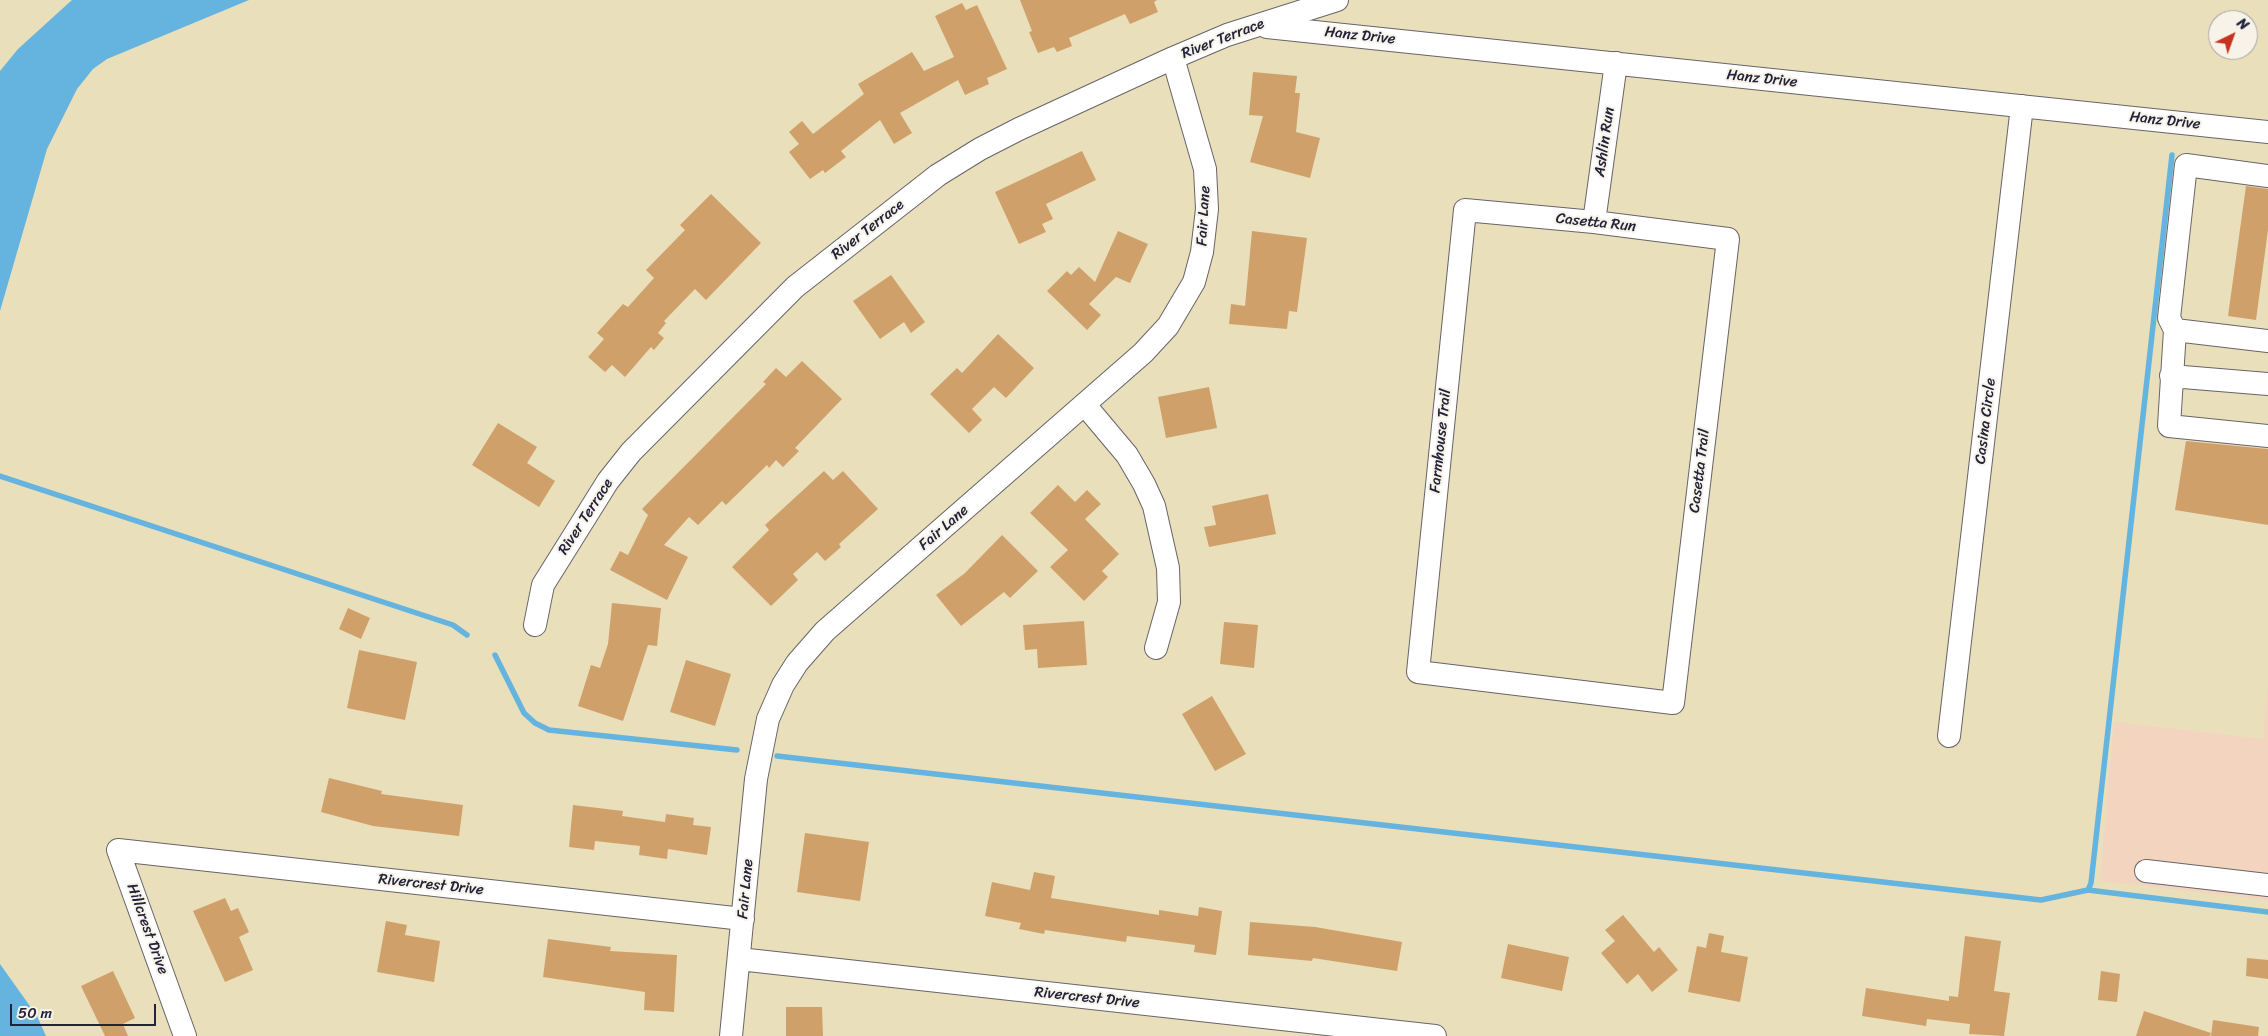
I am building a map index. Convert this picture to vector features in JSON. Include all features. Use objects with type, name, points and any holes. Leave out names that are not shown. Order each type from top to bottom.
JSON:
[{"type":"street","name":"River Terrace","points":[[535,625],[543,585],[608,481],[631,452],[795,287],[938,175],[980,149],[1173,58],[1227,35],[1337,0]]},
{"type":"street","name":"Hanz Drive","points":[[1257,26],[2268,132]]},
{"type":"street","name":"Fair Lane","points":[[731,1036],[756,779],[768,720],[783,686],[797,663],[825,631],[1143,353],[1168,326],[1194,282],[1202,252],[1207,209],[1205,169],[1173,58]]},
{"type":"street","name":"Ashlin Run","points":[[1594,222],[1616,63]]},
{"type":"street","name":"Casina Circle","points":[[1949,736],[2022,106]]},
{"type":"street","points":[[2268,176],[2186,165],[2169,318],[2174,330],[2169,426],[2268,436]]},
{"type":"street","name":"Casetta Run","points":[[1465,210],[1594,222],[1728,239]]},
{"type":"street","name":"Farmhouse Trail","points":[[1465,210],[1418,672],[1673,703]]},
{"type":"street","name":"Casetta Trail","points":[[1673,703],[1728,239]]},
{"type":"street","points":[[2174,330],[2268,341]]},
{"type":"street","points":[[2171,376],[2268,384]]},
{"type":"street","points":[[1085,405],[1127,455],[1154,506],[1168,568],[1169,602],[1156,648]]},
{"type":"street","name":"Rivercrest Drive","points":[[118,850],[743,919]]},
{"type":"street","name":"Hillcrest Drive","points":[[118,850],[185,1036]]},
{"type":"street","points":[[2146,871],[2268,885]]},
{"type":"street","name":"Rivercrest Drive","points":[[739,959],[1435,1036]]},
{"type":"shaded area","points":[[2268,685],[2268,900],[2100,881],[2114,722],[2263,739]]},
{"type":"water","points":[[72,0],[249,0],[107,59],[93,69],[77,89],[47,149],[0,311],[0,71],[18,49]]},
{"type":"water","points":[[0,964],[37,1016],[46,1036],[0,1036]]},
{"type":"building","points":[[1020,0],[1157,0],[1154,2],[1158,12],[1130,24],[1125,14],[1069,38],[1072,46],[1057,52],[1054,47],[1038,53],[1029,32],[1032,31]]},
{"type":"building","points":[[962,3],[966,10],[977,5],[1007,69],[987,78],[989,84],[965,95],[958,80],[900,113],[912,133],[894,144],[880,120],[841,151],[846,157],[825,173],[823,170],[810,179],[789,152],[799,144],[789,132],[802,121],[813,134],[864,94],[858,84],[912,52],[924,71],[954,57],[935,16]]},
{"type":"building","points":[[1253,72],[1297,76],[1295,93],[1300,93],[1296,132],[1320,138],[1310,178],[1250,162],[1263,116],[1249,115]]},
{"type":"building","points":[[1082,151],[1096,180],[1046,204],[1053,219],[1042,224],[1046,232],[1019,244],[995,192]]},
{"type":"building","points":[[2246,186],[2268,189],[2268,230],[2256,320],[2228,316]]},
{"type":"building","points":[[711,194],[761,243],[706,300],[695,289],[664,321],[666,323],[658,333],[664,338],[654,350],[651,347],[625,377],[612,365],[605,372],[588,357],[604,339],[597,333],[623,304],[628,307],[654,278],[646,270],[685,230],[680,225]]},
{"type":"building","points":[[1118,231],[1148,244],[1130,283],[1116,277],[1089,304],[1101,315],[1087,330],[1047,291],[1067,271],[1071,275],[1079,267],[1095,282]]},
{"type":"building","points":[[1252,231],[1307,238],[1297,312],[1289,311],[1287,329],[1229,324],[1231,304],[1245,306]]},
{"type":"building","points":[[891,275],[925,322],[911,333],[904,322],[880,339],[853,301]]},
{"type":"building","points":[[998,334],[1034,368],[1006,398],[994,387],[972,409],[982,420],[969,433],[930,394],[957,368],[962,373]]},
{"type":"building","points":[[802,361],[842,399],[795,448],[799,451],[783,467],[776,460],[769,468],[767,465],[726,505],[722,501],[698,525],[689,517],[664,545],[688,557],[667,600],[610,570],[620,551],[628,555],[648,515],[642,509],[766,384],[763,382],[776,368],[786,377]]},
{"type":"building","points":[[1209,387],[1217,428],[1166,438],[1158,397]]},
{"type":"building","points":[[498,423],[537,447],[527,463],[555,481],[539,507],[472,465]]},
{"type":"building","points":[[2186,441],[2268,449],[2268,525],[2175,510]]},
{"type":"building","points":[[824,471],[833,480],[843,471],[878,509],[839,544],[841,547],[825,561],[817,552],[793,574],[798,580],[771,606],[732,567],[769,530],[765,525]]},
{"type":"building","points":[[1058,485],[1075,502],[1087,490],[1101,504],[1085,519],[1119,554],[1102,571],[1108,577],[1084,601],[1050,567],[1068,550],[1030,513]]},
{"type":"building","points":[[1268,494],[1276,534],[1209,547],[1204,527],[1216,525],[1212,506]]},
{"type":"building","points":[[1002,535],[1038,571],[1010,598],[1004,592],[961,626],[936,595],[965,573]]},
{"type":"building","points":[[612,603],[661,608],[657,646],[648,645],[623,721],[578,706],[591,665],[600,668],[608,644]]},
{"type":"building","points":[[348,608],[370,618],[361,639],[339,629]]},
{"type":"building","points":[[1084,621],[1087,665],[1038,668],[1037,649],[1025,650],[1023,625]]},
{"type":"building","points":[[1224,622],[1258,625],[1254,668],[1220,664]]},
{"type":"building","points":[[359,650],[417,662],[405,720],[347,708]]},
{"type":"building","points":[[686,660],[731,674],[715,726],[670,712]]},
{"type":"building","points":[[1212,696],[1246,754],[1215,771],[1182,714]]},
{"type":"building","points":[[329,778],[382,791],[381,794],[463,805],[459,836],[373,826],[321,812]]},
{"type":"building","points":[[573,805],[623,811],[622,816],[665,822],[666,814],[694,818],[693,825],[711,827],[707,855],[668,849],[667,859],[639,855],[640,846],[595,841],[594,850],[569,847]]},
{"type":"building","points":[[805,833],[869,842],[860,901],[797,892]]},
{"type":"building","points":[[1034,872],[1055,876],[1051,898],[1159,915],[1159,910],[1198,916],[1199,907],[1222,911],[1216,955],[1194,952],[1195,945],[1127,936],[1126,942],[1045,930],[1044,934],[1019,929],[1021,923],[985,916],[992,882],[1030,890]]},
{"type":"building","points":[[225,898],[231,911],[238,908],[249,932],[239,937],[253,970],[225,982],[193,911]]},
{"type":"building","points":[[1623,915],[1654,952],[1659,947],[1678,970],[1652,992],[1638,974],[1627,984],[1601,953],[1615,941],[1605,930]]},
{"type":"building","points":[[386,921],[407,925],[405,935],[440,941],[434,982],[377,972]]},
{"type":"building","points":[[1250,922],[1315,927],[1402,942],[1397,971],[1313,958],[1312,961],[1248,955]]},
{"type":"building","points":[[1709,933],[1724,936],[1721,952],[1748,957],[1740,1002],[1688,992],[1697,946],[1706,948]]},
{"type":"building","points":[[1965,936],[2001,941],[1994,991],[2010,993],[2004,1036],[1969,1034],[1970,1024],[1927,1019],[1926,1026],[1862,1016],[1866,988],[1949,1001],[1949,996],[1958,997]]},
{"type":"building","points":[[548,939],[611,947],[610,951],[677,955],[674,1012],[644,1010],[645,992],[543,977]]},
{"type":"building","points":[[1508,944],[1569,957],[1562,991],[1501,978]]},
{"type":"building","points":[[2247,958],[2268,960],[2268,979],[2246,976]]},
{"type":"building","points":[[113,971],[135,1018],[123,1024],[128,1036],[105,1036],[81,986]]},
{"type":"building","points":[[2101,971],[2120,974],[2117,1002],[2098,1000]]},
{"type":"building","points":[[786,1007],[822,1007],[823,1036],[786,1036]]},
{"type":"building","points":[[2144,1011],[2211,1033],[2210,1036],[2136,1036]]},
{"type":"building","points":[[2213,1020],[2259,1027],[2258,1036],[2211,1036]]},
{"type":"waterway","points":[[777,756],[2041,900],[2088,890],[2091,883],[2172,155]]},
{"type":"waterway","points":[[0,476],[453,625],[467,635]]},
{"type":"waterway","points":[[495,655],[524,713],[535,723],[549,730],[737,750]]},
{"type":"waterway","points":[[2088,890],[2268,912]]}]
